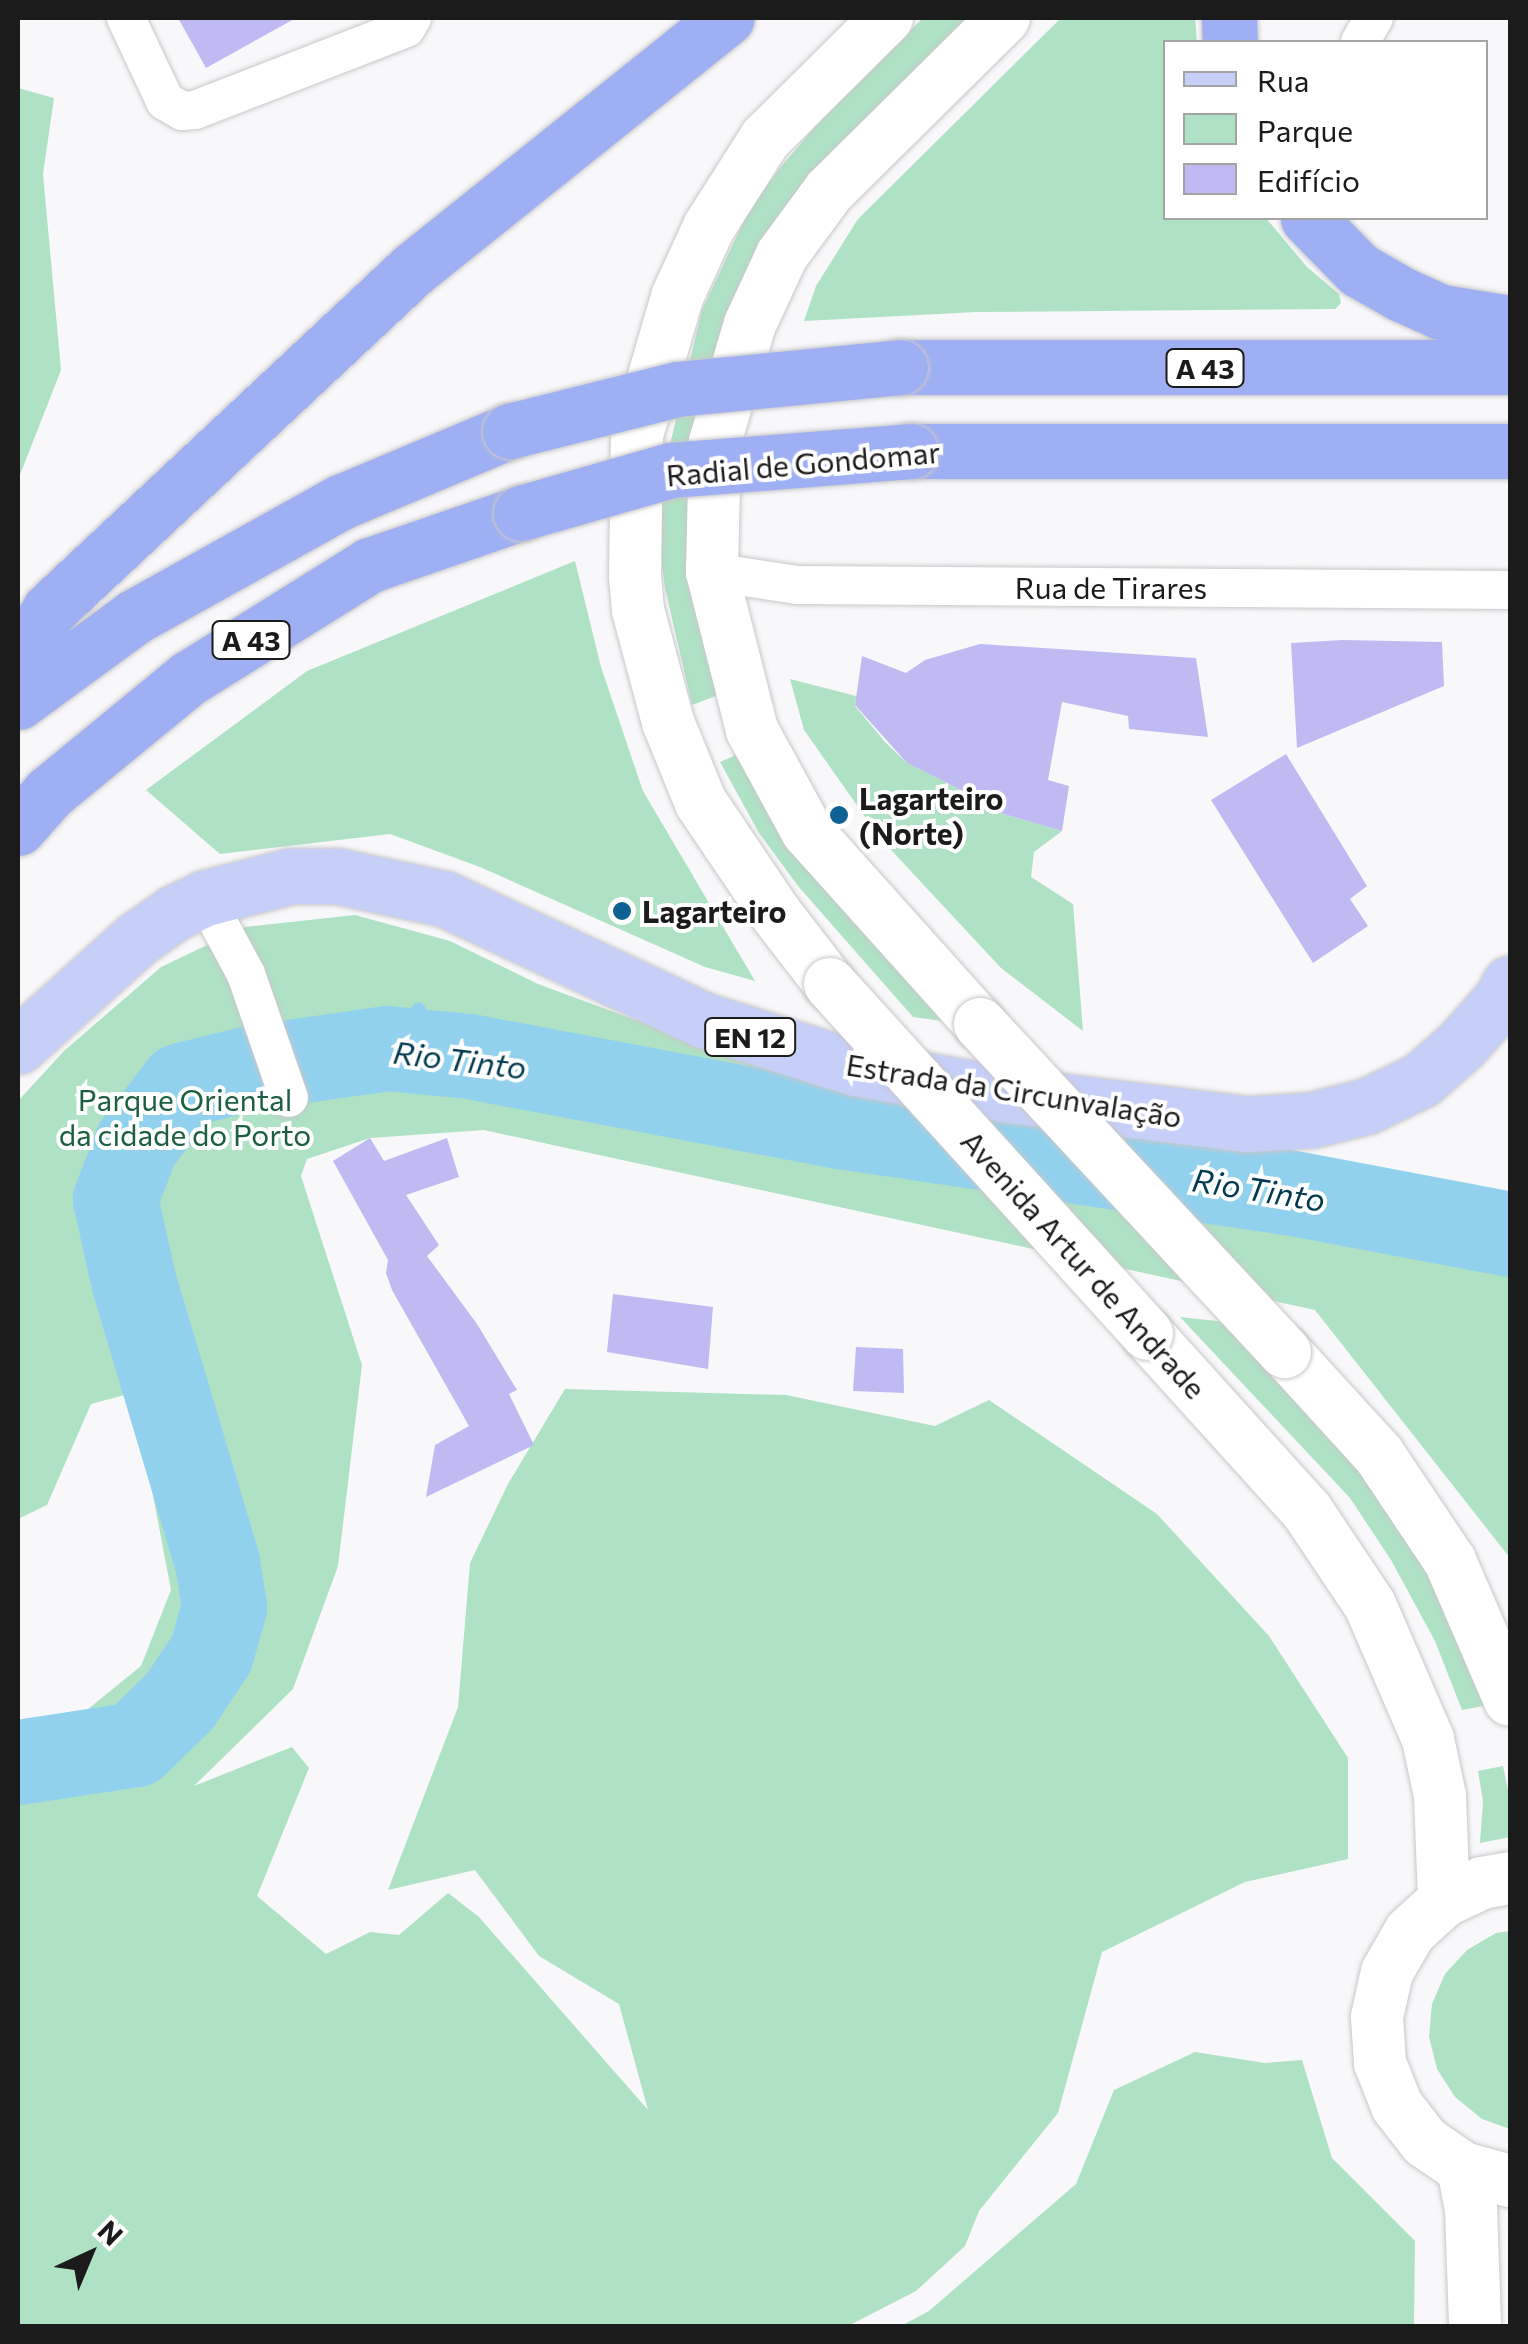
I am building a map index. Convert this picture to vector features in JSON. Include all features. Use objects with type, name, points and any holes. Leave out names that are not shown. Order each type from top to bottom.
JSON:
[{"type":"highway","points":[[18,661],[50,609],[412,270],[727,18]]},
{"type":"highway","points":[[1310,220],[1360,270],[1400,294],[1442,312],[1510,323]]},
{"type":"highway","name":"A 43","points":[[18,702],[134,617],[341,502],[510,431],[677,389],[900,367],[1510,367]]},
{"type":"highway","name":"Radial de Gondomar","points":[[18,828],[50,792],[206,668],[370,566],[521,513],[671,470],[910,451],[1510,452]]},
{"type":"main road","name":"Avenida Artur de Andrade","points":[[887,18],[765,139],[709,227],[677,297],[637,435],[634,577],[638,610],[668,722],[702,803],[776,914],[830,984],[1307,1511],[1370,1605],[1428,1738],[1440,1796],[1444,1902]]},
{"type":"main road","points":[[1004,18],[829,191],[782,255],[750,324],[716,442],[712,572],[736,677],[752,730],[807,831],[1379,1455],[1450,1561],[1510,1700]]},
{"type":"main road","name":"Estrada da Circunvalação","points":[[18,1046],[137,939],[205,898],[291,876],[337,876],[395,885],[445,899],[706,1021],[800,1053],[1002,1094],[1248,1124],[1311,1120],[1367,1106],[1421,1080],[1461,1045],[1501,1000],[1510,983]]},
{"type":"main road","points":[[1475,2326],[1472,2226],[1487,2175],[1425,2142],[1396,2106],[1380,2063],[1376,2017],[1387,1972],[1402,1946],[1444,1902],[1482,1883],[1510,1878]]},
{"type":"street","points":[[126,18],[165,101],[182,111],[195,110],[406,28],[412,18]]},
{"type":"street","points":[[1361,40],[1374,18]]},
{"type":"street","name":"Rua de Tirares","points":[[712,572],[798,585],[1510,590]]},
{"type":"street","points":[[205,898],[260,1008],[288,1098]]},
{"type":"green space","points":[[923,18],[969,18],[749,273],[724,693],[692,705],[665,588],[658,534],[667,457],[702,310],[749,210],[779,169],[826,114]]},
{"type":"green space","points":[[1061,18],[1195,18],[1197,40],[1163,40],[1163,220],[1268,220],[1307,267],[1339,294],[1341,303],[1335,309],[976,312],[804,321],[816,286],[858,219]]},
{"type":"green space","points":[[18,88],[54,98],[43,174],[61,370],[18,480]]},
{"type":"green space","points":[[575,561],[601,667],[643,791],[755,981],[705,967],[480,867],[390,834],[220,854],[146,790],[307,671]]},
{"type":"green space","points":[[790,679],[856,696],[855,706],[886,743],[907,763],[961,790],[959,801],[1062,831],[1034,852],[1031,877],[1073,904],[1083,1031],[1001,968],[880,838],[804,730]]},
{"type":"green space","points":[[745,751],[964,1024],[913,1017],[798,886],[759,833],[720,762]]},
{"type":"green space","name":"Parque Oriental da cidade do Porto","points":[[355,915],[450,941],[538,984],[679,1036],[1243,1173],[1510,1220],[1510,1558],[1315,1310],[484,1130],[370,1138],[307,1159],[301,1176],[362,1365],[338,1566],[293,1689],[194,1786],[292,1747],[309,1768],[257,1896],[326,1954],[370,1932],[399,1935],[448,1893],[479,1917],[648,2110],[619,2004],[539,1956],[475,1870],[388,1890],[458,1707],[470,1563],[508,1484],[565,1389],[786,1395],[935,1426],[989,1400],[1157,1514],[1269,1636],[1348,1758],[1348,1859],[1245,1882],[1102,1952],[1058,2113],[979,2211],[965,2246],[916,2291],[848,2326],[18,2326],[18,1726],[82,1714],[141,1666],[171,1590],[139,1422],[128,1394],[91,1404],[47,1505],[18,1519],[18,1101],[64,1051],[161,967],[245,927]]},
{"type":"green space","points":[[1180,1317],[1226,1322],[1352,1455],[1414,1539],[1489,1705],[1462,1710],[1435,1641],[1391,1560],[1350,1498]]},
{"type":"green space","points":[[1503,1766],[1510,1799],[1510,1837],[1480,1843],[1483,1802],[1478,1771]]},
{"type":"green space","points":[[1510,1931],[1510,2129],[1482,2119],[1455,2097],[1437,2069],[1429,2037],[1432,2004],[1445,1974],[1467,1950],[1496,1933]]},
{"type":"green space","points":[[1195,2052],[1265,2063],[1302,2060],[1332,2158],[1415,2241],[1414,2326],[901,2326],[929,2311],[1076,2184],[1114,2090]]},
{"type":"building","points":[[178,18],[296,18],[206,68]]},
{"type":"building","points":[[1442,642],[1444,686],[1297,748],[1291,643]]},
{"type":"building","points":[[980,644],[1196,658],[1208,737],[1129,729],[1128,716],[1062,702],[1048,780],[1069,786],[1062,831],[959,801],[961,790],[907,763],[855,705],[862,656],[906,673],[925,660]]},
{"type":"building","points":[[1286,754],[1367,886],[1350,899],[1368,926],[1313,963],[1211,800]]},
{"type":"building","points":[[370,1138],[384,1161],[447,1138],[459,1177],[406,1195],[439,1245],[427,1256],[477,1324],[517,1390],[509,1394],[534,1445],[426,1497],[435,1445],[469,1426],[392,1290],[386,1273],[388,1260],[333,1161]]},
{"type":"building","points":[[613,1294],[713,1307],[708,1369],[607,1352]]},
{"type":"building","points":[[856,1347],[903,1349],[904,1393],[853,1391]]},
{"type":"waterway","points":[[387,1048],[419,1009]]},
{"type":"waterway","name":"Rio Tinto","points":[[18,1762],[135,1744],[179,1701],[211,1653],[224,1607],[217,1562],[134,1284],[115,1199],[136,1144],[181,1085],[254,1067],[387,1048],[469,1056],[839,1126],[1288,1192],[1510,1234]]},
{"type":"place","name":"Lagarteiro (Norte)","points":[[839,815]]},
{"type":"place","name":"Lagarteiro","points":[[622,911]]}]
